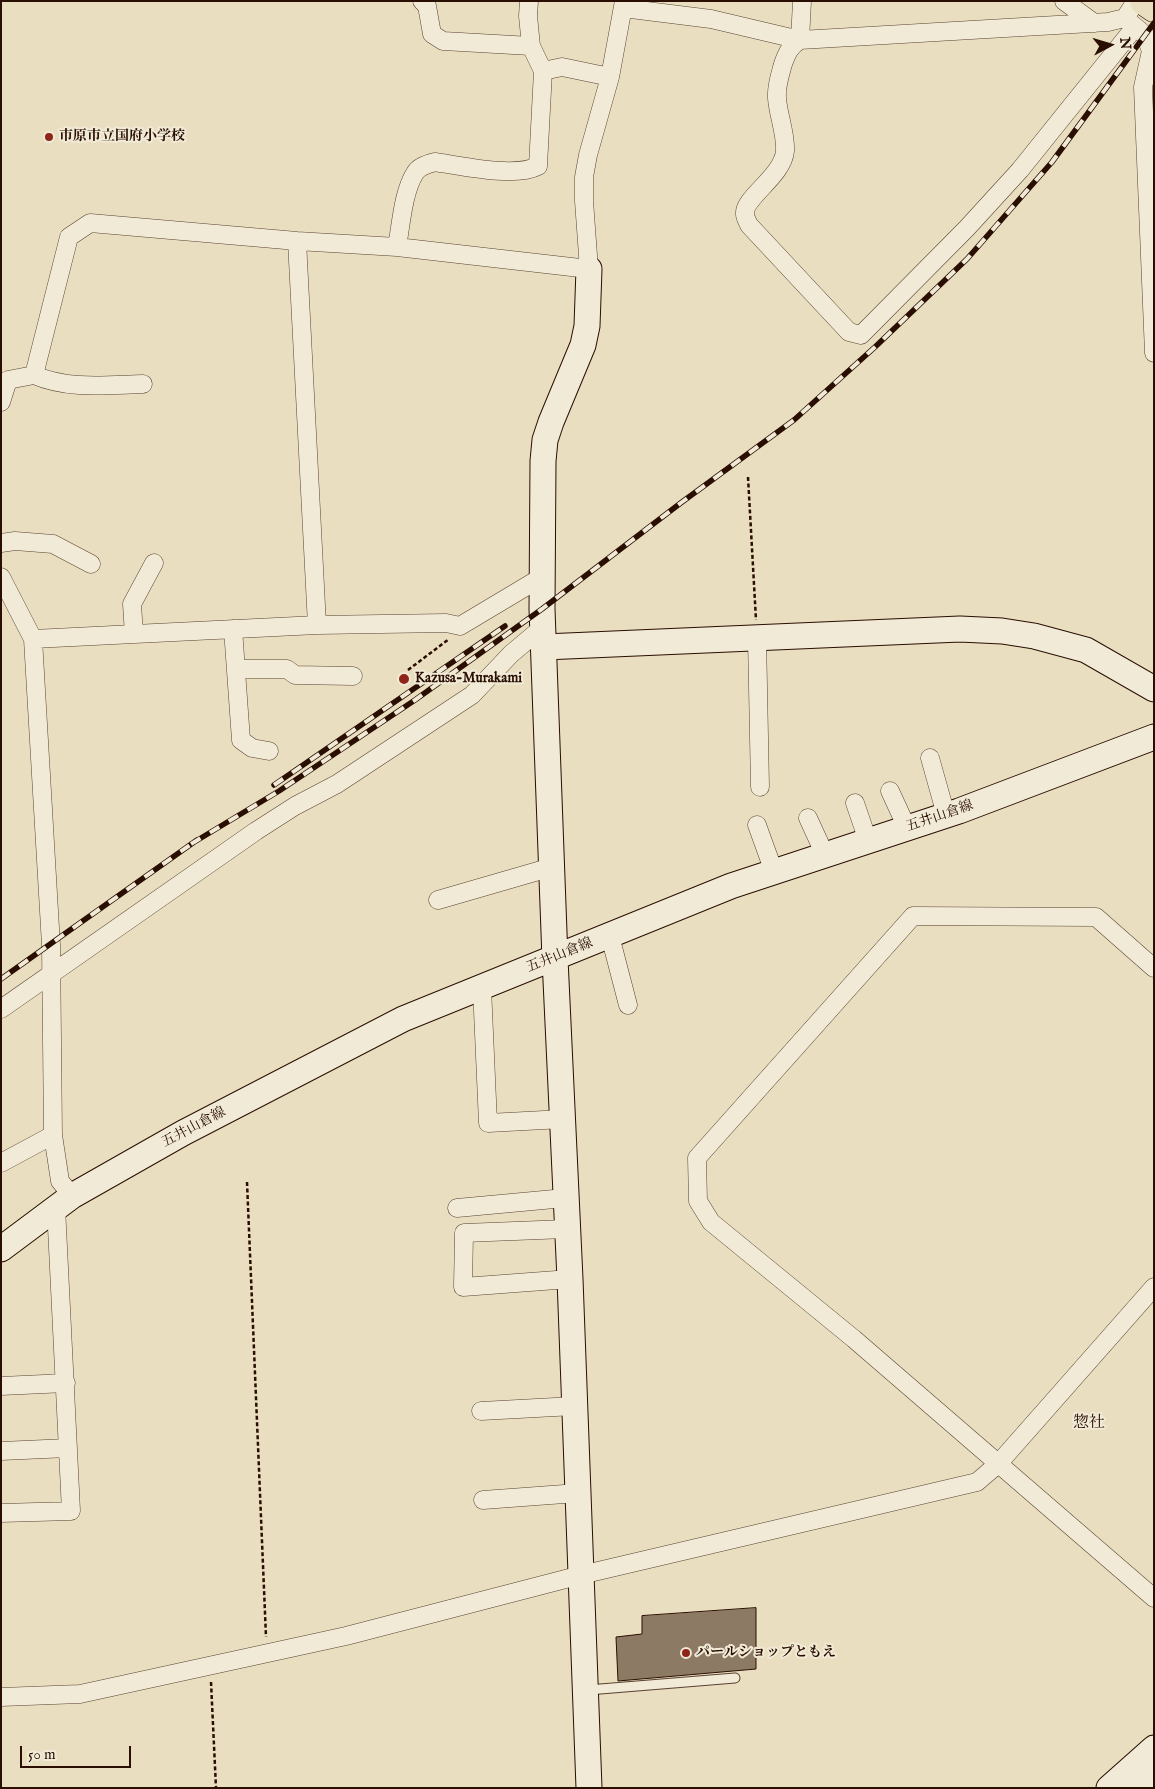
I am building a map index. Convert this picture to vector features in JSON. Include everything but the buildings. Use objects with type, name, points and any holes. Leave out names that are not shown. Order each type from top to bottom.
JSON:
[{"type":"street","points":[[422,1],[427,6],[432,34],[443,41],[531,46]]},
{"type":"street","points":[[397,247],[407,192],[415,171],[425,164],[436,162],[507,171],[530,170],[538,166],[543,70],[531,46],[528,16],[529,1]]},
{"type":"street","points":[[800,40],[802,1]]},
{"type":"street","points":[[1064,1],[1094,23]]},
{"type":"street","points":[[1136,1],[1151,51],[1149,85],[1154,353]]},
{"type":"street","points":[[588,1788],[570,1279],[554,959],[543,637],[543,461],[545,440],[583,345],[587,326],[589,269],[584,177],[588,155],[610,77],[623,5],[710,19],[800,40],[1094,23],[1139,14]]},
{"type":"street","points":[[800,40],[791,45],[777,85],[777,98],[785,148],[784,159],[781,168],[747,205],[744,213],[749,225],[849,332],[861,335],[967,228],[1020,170],[1139,14]]},
{"type":"street","points":[[543,70],[562,67],[610,77]]},
{"type":"street","points":[[34,376],[68,237],[90,223],[297,241],[397,247],[589,269]]},
{"type":"street","points":[[297,241],[317,625]]},
{"type":"street","points":[[1,402],[8,380],[34,376],[48,381],[76,386],[143,384]]},
{"type":"street","points":[[1,543],[15,541],[53,544],[91,564]]},
{"type":"street","points":[[134,634],[132,604],[154,563]]},
{"type":"street","points":[[1,577],[33,639],[52,973],[53,1135],[64,1202],[66,1383],[71,1510],[1,1513]]},
{"type":"street","points":[[33,639],[317,625],[446,623],[460,626],[542,577]]},
{"type":"street","points":[[233,629],[241,740],[252,748],[269,751]]},
{"type":"street","points":[[1,1009],[256,831],[295,806],[337,784],[472,695],[511,654],[543,637],[757,637],[960,629],[1010,632],[1034,636],[1086,650],[1154,689]]},
{"type":"street","points":[[757,637],[760,786]]},
{"type":"street","points":[[236,669],[287,670],[295,675],[353,676]]},
{"type":"street","name":"五井山倉線","points":[[1,1249],[64,1202],[183,1133],[403,1019],[731,886],[946,815],[1154,737]]},
{"type":"street","points":[[930,758],[946,815]]},
{"type":"street","points":[[890,792],[907,828]]},
{"type":"street","points":[[855,803],[868,841]]},
{"type":"street","points":[[808,818],[825,855]]},
{"type":"street","points":[[757,825],[774,872]]},
{"type":"street","points":[[438,900],[552,867]]},
{"type":"street","points":[[1154,968],[1096,917],[914,916],[698,1158],[698,1201],[711,1222],[854,1339],[1154,1598]]},
{"type":"street","points":[[610,936],[628,1005]]},
{"type":"street","points":[[482,988],[488,1123],[563,1119]]},
{"type":"street","points":[[1,1163],[53,1135]]},
{"type":"street","points":[[457,1208],[565,1198]]},
{"type":"street","points":[[566,1229],[464,1234],[463,1287],[570,1279]]},
{"type":"street","points":[[1,1697],[80,1694],[266,1654],[346,1636],[581,1575],[977,1482],[998,1464],[1154,1288]]},
{"type":"street","points":[[1,1386],[66,1383]]},
{"type":"street","points":[[481,1411],[574,1406]]},
{"type":"street","points":[[1,1451],[68,1448]]},
{"type":"street","points":[[483,1500],[578,1493]]},
{"type":"street","points":[[1109,1788],[1154,1748]]},
{"type":"street","points":[[1141,1788],[1154,1776]]},
{"type":"lane","points":[[585,1690],[735,1678]]},
{"type":"path","points":[[748,477],[757,637]]},
{"type":"path","points":[[408,670],[446,643],[460,626]]},
{"type":"path","points":[[247,1182],[266,1654]]},
{"type":"path","points":[[210,1666],[216,1788]]},
{"type":"railway","points":[[191,844],[279,791],[415,700],[542,609],[682,502],[794,420],[875,347],[967,259],[1052,162],[1154,23]]},
{"type":"railway","points":[[274,785],[505,626]]},
{"type":"railway","points":[[1,979],[197,840]]},
{"type":"place","name":"市原市立国府小学校","points":[[49,137]]},
{"type":"place","name":"Kazusa-Murakami","points":[[404,679]]},
{"type":"place","name":"パールショップともえ","points":[[686,1653]]},
{"type":"district","name":"惣社","points":[[1089,1424]]}]
